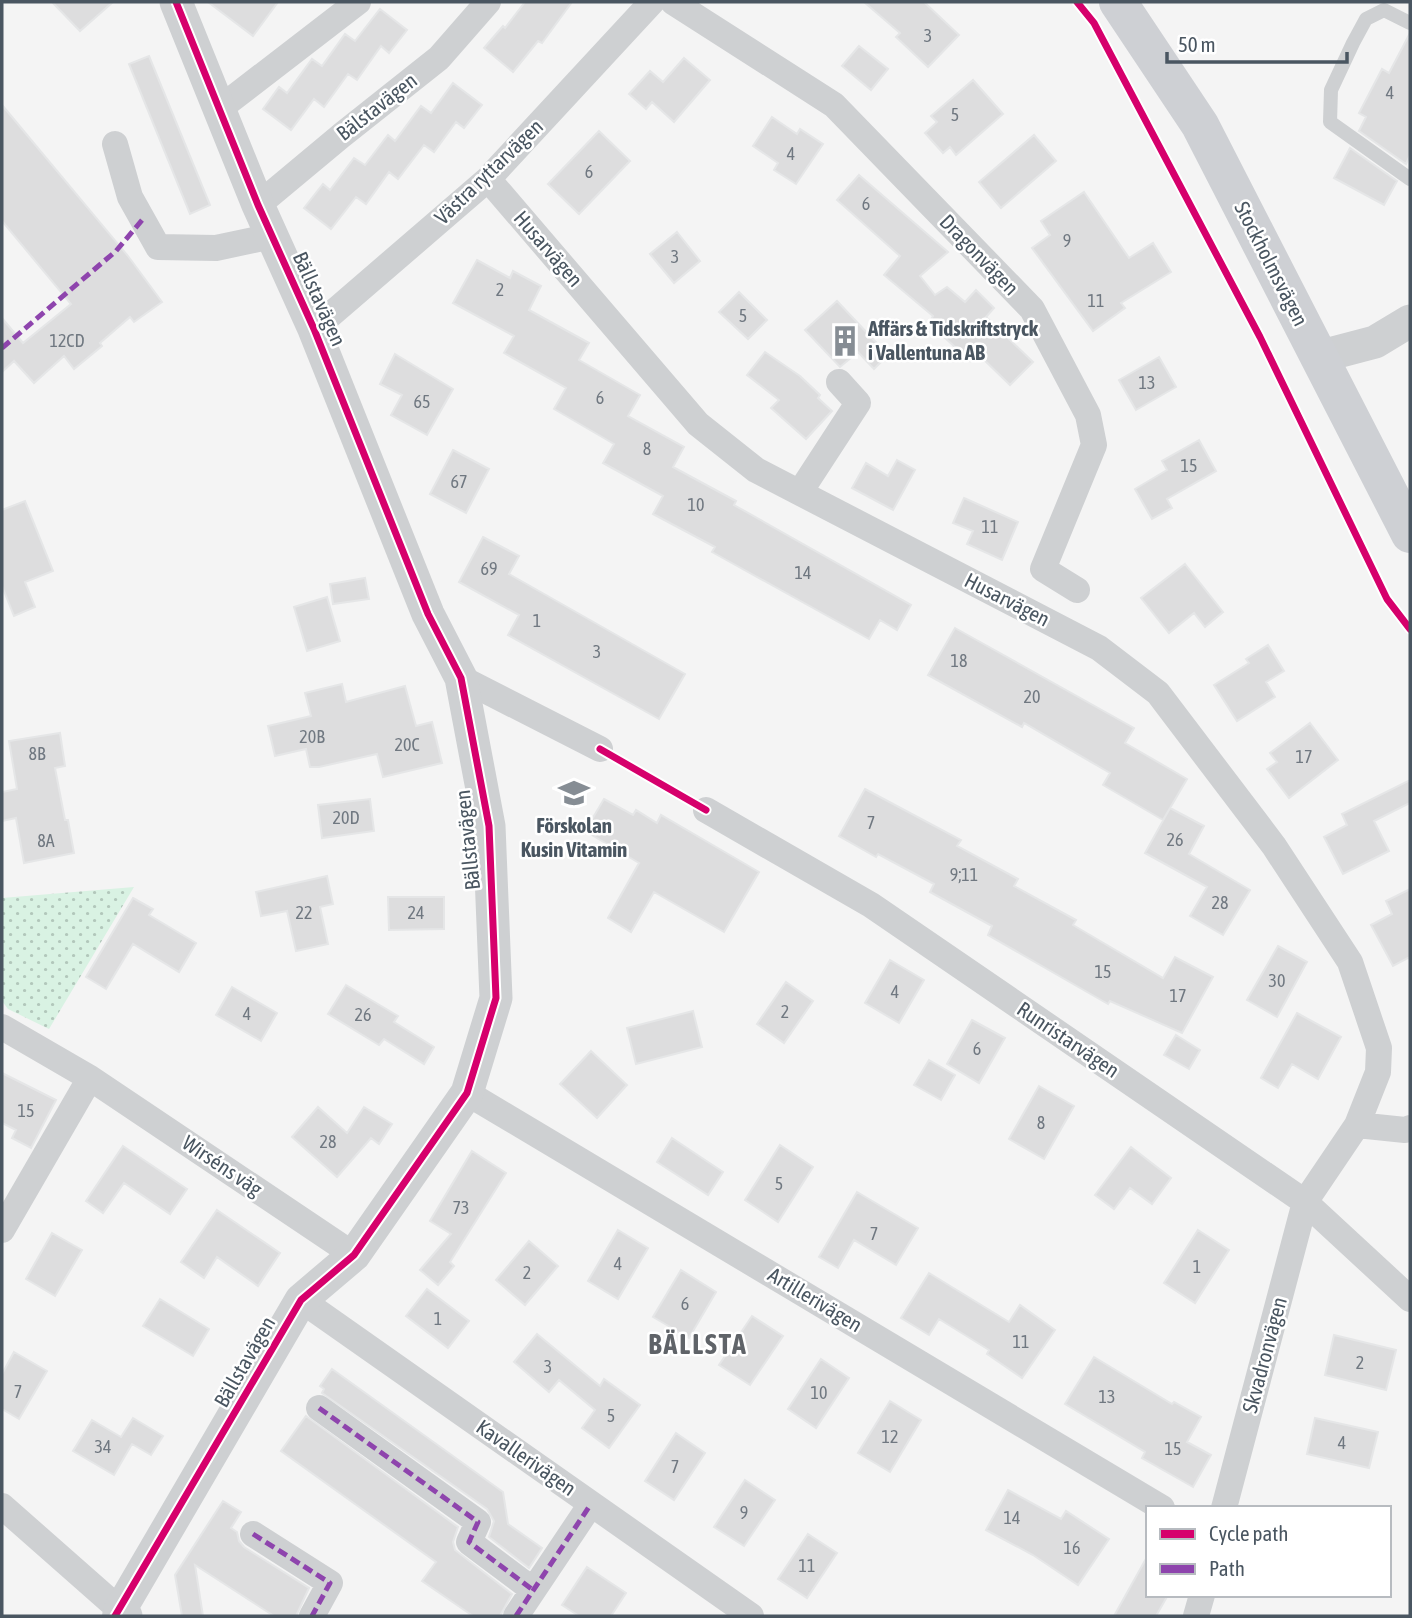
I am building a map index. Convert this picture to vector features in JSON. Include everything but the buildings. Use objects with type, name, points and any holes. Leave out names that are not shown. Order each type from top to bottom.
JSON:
[{"type":"main road","name":"Stockholmsvägen","points":[[1118,2],[1200,125],[1410,534]]},
{"type":"street","name":"Bällstavägen","points":[[120,1614],[301,1300],[354,1255],[467,1093],[496,998],[489,826],[461,678],[428,614],[314,330],[258,205],[178,2]]},
{"type":"street","points":[[219,109],[358,2]]},
{"type":"street","name":"Bälstavägen","points":[[258,205],[439,58],[488,2]]},
{"type":"street","name":"Västra ryttarvägen","points":[[314,330],[488,179],[652,2]]},
{"type":"street","name":"Dragonvägen","points":[[673,2],[834,105],[1032,309],[1088,415],[1094,445],[1043,569],[1077,590]]},
{"type":"street","name":"Bällstavägen","points":[[115,144],[130,197],[158,247],[216,248],[272,236]]},
{"type":"street","name":"Husarvägen","points":[[488,179],[698,424],[756,470],[1099,648],[1158,693],[1274,846],[1350,962],[1379,1048],[1378,1072],[1357,1125],[1305,1202]]},
{"type":"street","points":[[1318,357],[1375,342],[1410,321]]},
{"type":"street","points":[[800,492],[858,403],[839,382]]},
{"type":"street","points":[[461,678],[600,749]]},
{"type":"street","name":"Runristarvägen","points":[[706,810],[871,905],[1305,1202],[1410,1299]]},
{"type":"street","name":"Wirséns väg","points":[[2,1027],[90,1078],[354,1255]]},
{"type":"street","points":[[2,1230],[90,1078]]},
{"type":"street","name":"Artillerivägen","points":[[467,1093],[1159,1506]]},
{"type":"street","points":[[1357,1125],[1405,1130],[1410,1128]]},
{"type":"street","name":"Skvadronvägen","points":[[1225,1506],[1305,1202]]},
{"type":"street","name":"Kavallerivägen","points":[[301,1300],[751,1616]]},
{"type":"street","points":[[319,1408],[478,1522],[469,1542],[533,1590]]},
{"type":"street","points":[[516,1616],[591,1504]]},
{"type":"street","points":[[2,1506],[120,1614]]},
{"type":"street","points":[[253,1534],[330,1583],[312,1616]]},
{"type":"street","points":[[1196,1616],[1201,1597]]},
{"type":"lane","points":[[1410,23],[1384,10],[1366,19],[1331,90],[1330,122],[1410,179]]},
{"type":"green space","points":[[134,887],[49,1029],[8,1009],[2,1001],[2,898]]},
{"type":"marked path","points":[[2,348],[116,251],[143,219]]},
{"type":"marked path","points":[[319,1408],[478,1522],[469,1542],[533,1590]]},
{"type":"marked path","points":[[516,1616],[591,1504]]},
{"type":"marked path","points":[[253,1534],[330,1583],[312,1616]]},
{"type":"cycle path","points":[[115,1616],[301,1300],[354,1255],[467,1093],[496,998],[489,826],[461,678],[428,614],[314,329],[258,205],[176,2]]},
{"type":"cycle path","points":[[1077,2],[1094,23],[1260,337],[1387,599],[1410,629]]},
{"type":"cycle path","points":[[600,749],[706,810]]},
{"type":"place","name":"Affärs & Tidskriftstryck i Vallentuna AB","points":[[845,341]]},
{"type":"place","name":"Förskolan Kusin Vitamin","points":[[574,793]]},
{"type":"district","name":"BÄLLSTA","points":[[698,1344]]}]
